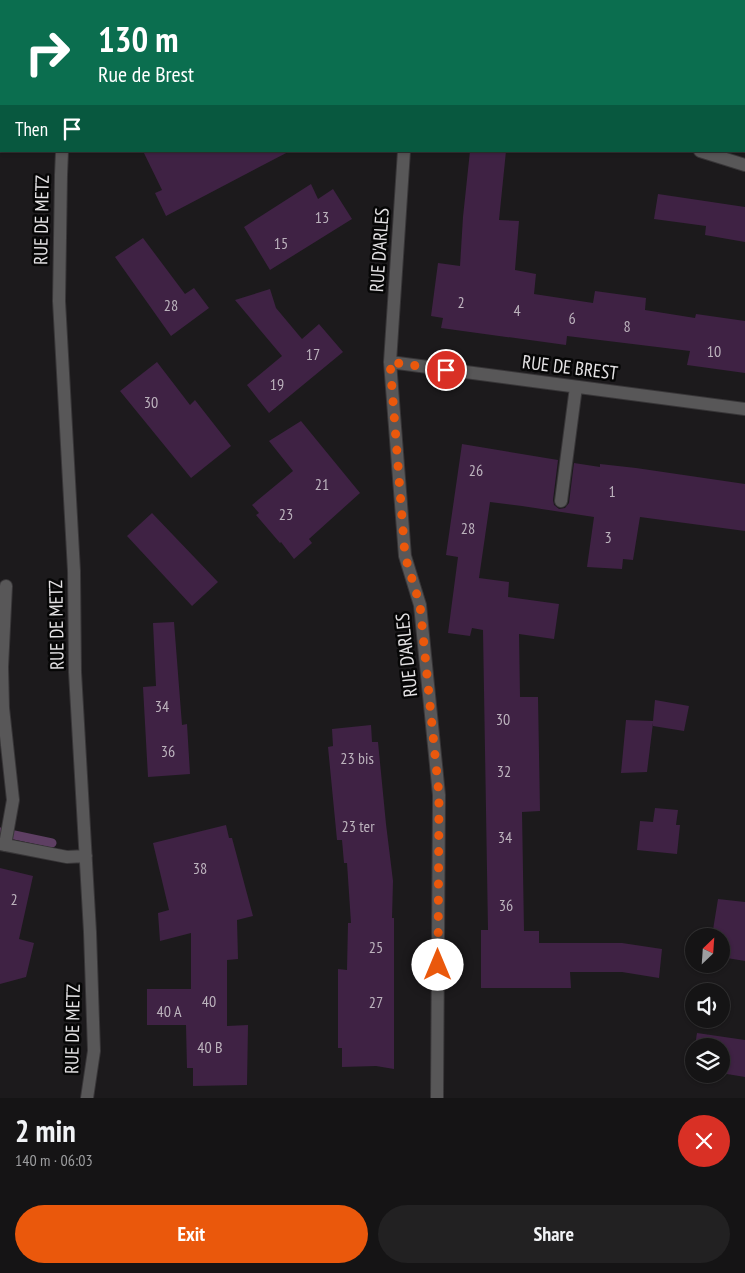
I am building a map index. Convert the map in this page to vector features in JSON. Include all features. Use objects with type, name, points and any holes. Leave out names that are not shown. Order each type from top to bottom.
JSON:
[{"type":"street","name":"RUE DE METZ","points":[[62,152],[59,300],[74,571],[75,672],[90,932],[94,1051],[87,1098]]},
{"type":"street","name":"RUE D'ARLES","points":[[404,152],[390,362],[405,556],[420,605],[439,795],[437,1098]]},
{"type":"street","points":[[703,152],[745,165]]},
{"type":"street","name":"RUE DE BREST","points":[[390,362],[745,409]]},
{"type":"street","points":[[561,501],[576,387]]},
{"type":"street","points":[[6,586],[2,668],[3,708],[13,800],[2,844],[67,857],[86,856]]},
{"type":"building","points":[[143,152],[288,152],[166,216],[155,193],[162,190]]},
{"type":"building","points":[[470,152],[506,152],[499,220],[519,221],[515,270],[536,274],[534,294],[593,303],[595,291],[646,298],[645,310],[695,318],[696,314],[745,321],[745,373],[687,365],[690,351],[567,336],[566,345],[441,328],[443,318],[431,316],[438,263],[460,266]]},
{"type":"building","points":[[311,184],[318,199],[333,189],[352,219],[270,270],[244,227]]},
{"type":"building","points":[[658,194],[745,207],[745,242],[705,235],[706,226],[654,219]]},
{"type":"building","points":[[143,238],[185,294],[194,288],[209,308],[171,336],[115,257]]},
{"type":"building","points":[[270,289],[276,308],[302,339],[319,324],[343,352],[269,413],[247,385],[282,356],[235,300]]},
{"type":"building","points":[[157,362],[190,405],[195,400],[231,446],[191,478],[120,391]]},
{"type":"building","points":[[301,421],[360,493],[309,539],[312,543],[294,559],[256,515],[259,513],[252,505],[293,471],[269,441]]},
{"type":"building","points":[[462,444],[558,460],[553,500],[554,505],[559,509],[565,508],[569,503],[574,463],[600,467],[600,464],[636,468],[745,484],[745,531],[640,517],[633,560],[623,559],[622,569],[587,567],[594,517],[490,502],[479,578],[509,582],[508,597],[559,604],[554,639],[519,634],[520,697],[538,697],[540,811],[522,812],[524,931],[539,931],[539,943],[622,943],[662,949],[659,978],[622,972],[570,972],[571,988],[481,988],[481,930],[488,930],[483,630],[472,628],[470,636],[448,633],[458,557],[446,555]]},
{"type":"building","points":[[152,513],[218,582],[192,606],[127,536]]},
{"type":"building","points":[[174,622],[182,725],[187,724],[190,774],[148,777],[143,687],[156,686],[153,623]]},
{"type":"building","points":[[655,700],[689,706],[684,731],[653,726],[653,723],[647,772],[621,773],[626,720],[653,721]]},
{"type":"building","points":[[371,725],[372,742],[378,742],[393,881],[394,1069],[376,1066],[342,1067],[342,1048],[338,1048],[338,969],[347,970],[348,923],[351,923],[347,863],[344,863],[342,840],[337,840],[328,747],[333,746],[332,729]]},
{"type":"building","points":[[655,808],[678,810],[676,825],[680,825],[677,854],[637,850],[640,821],[653,822]]},
{"type":"building","points":[[226,825],[229,838],[232,838],[253,916],[237,920],[238,959],[227,960],[227,1026],[248,1025],[247,1085],[193,1086],[193,1068],[187,1068],[186,1025],[147,1025],[147,989],[191,989],[191,933],[160,941],[158,913],[169,910],[153,843]]},
{"type":"building","points":[[0,868],[33,876],[19,939],[34,943],[26,977],[0,984]]},
{"type":"building","points":[[718,899],[745,902],[745,961],[730,958],[730,928],[713,928]]},
{"type":"building","points":[[697,1033],[745,1040],[745,1077],[730,1074],[730,1038],[696,1038]]},
{"type":"waterway","points":[[0,832],[52,843]]},
{"type":"route","points":[[438,965],[439,795],[420,605],[405,556],[390,362],[446,370]]}]
